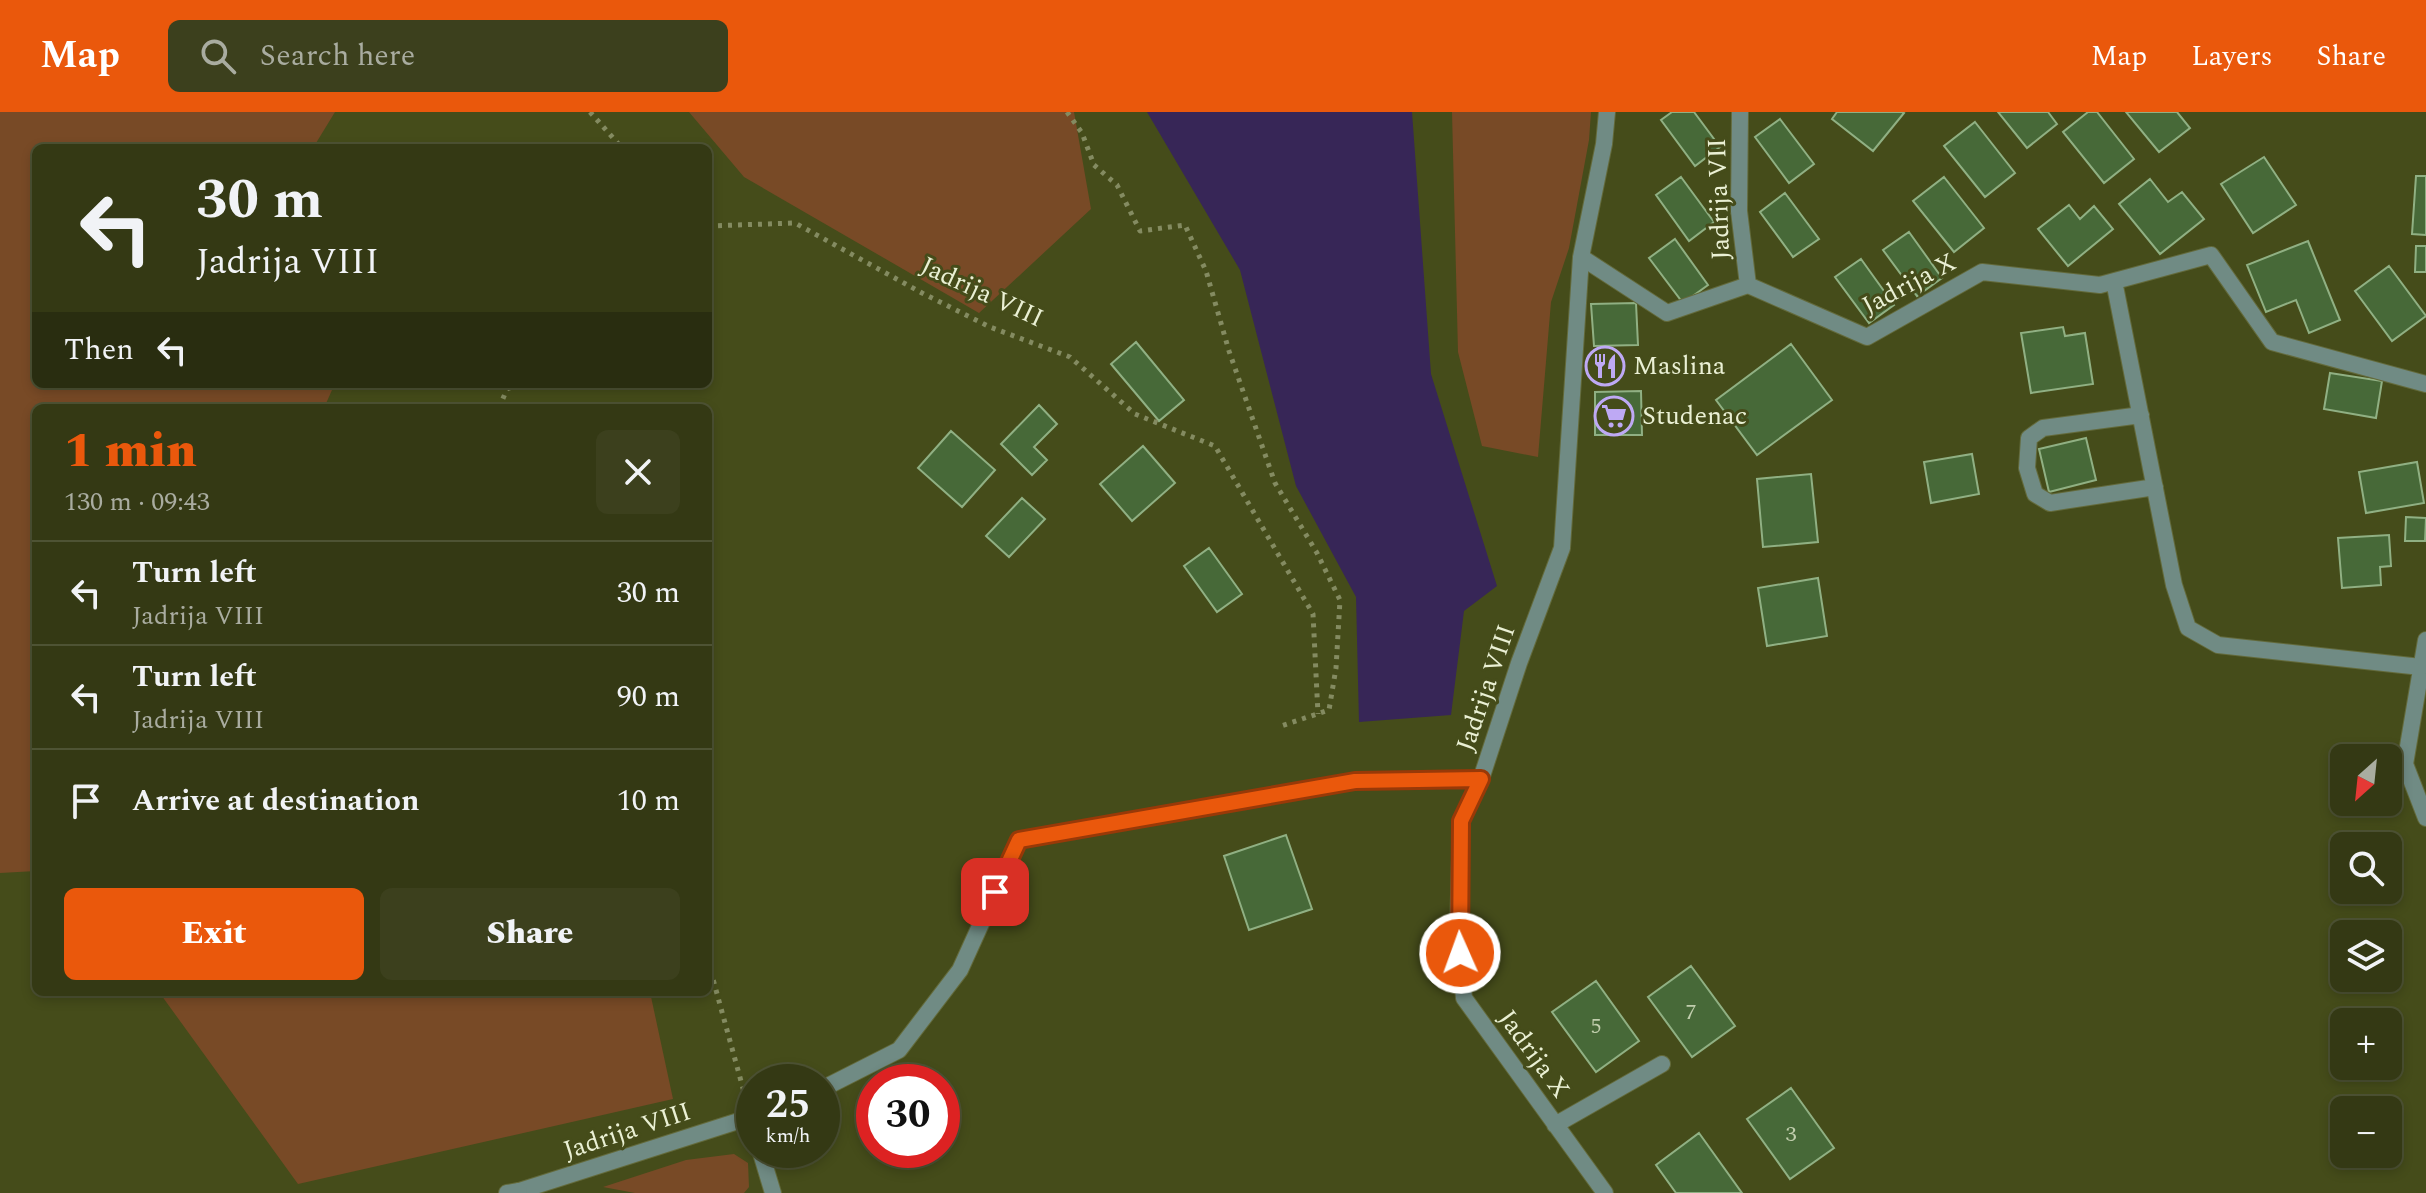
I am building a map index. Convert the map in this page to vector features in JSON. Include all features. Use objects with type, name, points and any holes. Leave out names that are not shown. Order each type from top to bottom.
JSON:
[{"type":"street","name":"Jadrija VIII","points":[[840,1080],[899,1050],[960,970],[1019,840],[1355,781],[1481,779],[1519,663],[1562,548],[1581,257],[1604,144],[1607,112]]},
{"type":"street","name":"Jadrija VII","points":[[1740,112],[1739,211],[1748,285]]},
{"type":"street","name":"Jadrija X","points":[[1748,285],[1867,337],[1982,272],[2100,285],[2211,255],[2272,342],[2426,384]]},
{"type":"street","points":[[1581,257],[1667,313],[1748,285]]},
{"type":"street","points":[[2114,281],[2174,585],[2188,628],[2218,645],[2421,667]]},
{"type":"street","points":[[2141,415],[2043,428],[2029,438],[2027,468],[2035,494],[2050,503],[2155,487]]},
{"type":"street","points":[[2426,640],[2405,764],[2426,818]]},
{"type":"street","name":"Jadrija X","points":[[1481,779],[1461,821],[1458,931],[1464,998],[1605,1193]]},
{"type":"street","name":"Jadrija X","points":[[1555,1125],[1662,1064]]},
{"type":"street","name":"Jadrija VIII","points":[[520,1192],[736,1126]]},
{"type":"street","points":[[765,1168],[773,1193]]},
{"type":"path","points":[[590,112],[618,144]]},
{"type":"path","points":[[1067,112],[1082,133],[1094,165],[1117,185],[1140,231],[1185,225],[1206,271],[1229,351],[1275,483],[1317,553],[1340,600],[1336,668],[1329,710],[1278,727]]},
{"type":"path","name":"Jadrija VIII","points":[[712,226],[795,223],[963,313],[1070,357],[1135,414],[1215,446],[1313,614],[1318,714]]},
{"type":"path","points":[[712,975],[737,1064]]},
{"type":"shaded area","points":[[0,112],[335,112],[315,144],[32,144],[32,388],[332,390],[326,404],[32,404],[32,871],[0,873]]},
{"type":"shaded area","points":[[689,112],[1074,112],[1091,209],[979,313],[744,177]]},
{"type":"shaded area","points":[[1147,112],[1412,112],[1431,374],[1497,586],[1464,611],[1451,715],[1359,722],[1356,597],[1296,486],[1240,270]]},
{"type":"shaded area","points":[[1452,112],[1591,112],[1589,140],[1569,248],[1551,302],[1538,457],[1482,446],[1458,352]]},
{"type":"shaded area","points":[[162,996],[651,996],[673,1099],[298,1184]]},
{"type":"shaded area","points":[[734,1154],[736,1168],[748,1168],[749,1187],[744,1193],[635,1193],[603,1187],[686,1160]]},
{"type":"building","points":[[1672,112],[1694,112],[1720,147],[1695,166],[1661,120]]},
{"type":"building","points":[[1837,112],[1904,113],[1873,151],[1832,119]]},
{"type":"building","points":[[1998,112],[2048,112],[2057,124],[2027,148]]},
{"type":"building","points":[[2088,112],[2097,112],[2134,159],[2104,183],[2063,132]]},
{"type":"building","points":[[2126,112],[2177,112],[2190,128],[2159,152]]},
{"type":"building","points":[[1780,119],[1814,164],[1789,183],[1755,137]]},
{"type":"building","points":[[1975,122],[2015,173],[1985,197],[1944,146]]},
{"type":"building","points":[[2264,157],[2296,205],[2253,233],[2221,184]]},
{"type":"building","points":[[2416,176],[2426,176],[2426,235],[2412,234]]},
{"type":"building","points":[[1681,177],[1714,222],[1689,241],[1656,195]]},
{"type":"building","points":[[1944,177],[1984,228],[1954,252],[1913,201]]},
{"type":"building","points":[[2150,179],[2168,202],[2182,192],[2204,219],[2160,254],[2119,204]]},
{"type":"building","points":[[1785,193],[1819,239],[1793,257],[1760,212]]},
{"type":"building","points":[[2069,205],[2080,219],[2094,206],[2113,229],[2068,266],[2038,229]]},
{"type":"building","points":[[1909,232],[1942,278],[1917,296],[1883,250]]},
{"type":"building","points":[[1675,239],[1708,285],[1683,303],[1649,258]]},
{"type":"building","points":[[2308,241],[2340,320],[2309,333],[2296,300],[2266,312],[2247,265]]},
{"type":"building","points":[[2416,246],[2426,246],[2426,272],[2415,272]]},
{"type":"building","points":[[1861,259],[1894,305],[1869,323],[1835,277]]},
{"type":"building","points":[[2389,266],[2426,316],[2392,341],[2355,291]]},
{"type":"building","points":[[1636,303],[1638,345],[1594,346],[1591,304]]},
{"type":"building","points":[[2063,327],[2065,336],[2085,333],[2093,384],[2031,393],[2021,333]]},
{"type":"building","points":[[1136,342],[1184,400],[1159,421],[1111,364]]},
{"type":"building","points":[[1791,344],[1832,400],[1757,455],[1716,400]]},
{"type":"building","points":[[2330,373],[2382,381],[2376,418],[2324,409]]},
{"type":"building","points":[[1641,391],[1642,435],[1595,435],[1595,392]]},
{"type":"building","points":[[1039,405],[1057,424],[1034,447],[1047,460],[1032,475],[1001,444]]},
{"type":"building","points":[[951,431],[995,470],[962,507],[918,468]]},
{"type":"building","points":[[2086,438],[2096,480],[2049,492],[2039,449]]},
{"type":"building","points":[[1143,446],[1175,483],[1132,521],[1100,484]]},
{"type":"building","points":[[1972,454],[1979,494],[1931,503],[1924,462]]},
{"type":"building","points":[[2417,462],[2424,503],[2366,513],[2359,472]]},
{"type":"building","points":[[1811,474],[1818,542],[1763,547],[1757,479]]},
{"type":"building","points":[[1022,498],[1045,519],[1009,557],[986,536]]},
{"type":"building","points":[[2406,517],[2426,518],[2425,541],[2405,541]]},
{"type":"building","points":[[2389,535],[2391,566],[2380,567],[2381,585],[2342,588],[2338,538]]},
{"type":"building","points":[[1209,548],[1242,594],[1217,612],[1184,566]]},
{"type":"building","points":[[1818,578],[1827,636],[1767,646],[1758,588]]},
{"type":"building","points":[[1286,835],[1312,909],[1249,930],[1224,856]]},
{"type":"building","points":[[1691,966],[1735,1026],[1692,1057],[1648,997]]},
{"type":"building","points":[[1596,981],[1639,1041],[1596,1072],[1552,1012]]},
{"type":"building","points":[[1791,1088],[1834,1148],[1790,1179],[1747,1119]]},
{"type":"building","points":[[1699,1133],[1742,1193],[1676,1193],[1656,1165]]},
{"type":"place","name":"Maslina","points":[[1605,366]]},
{"type":"place","name":"Studenac","points":[[1614,416]]},
{"type":"route","points":[[995,892],[1019,840],[1355,781],[1481,779],[1461,821],[1460,953]]}]
